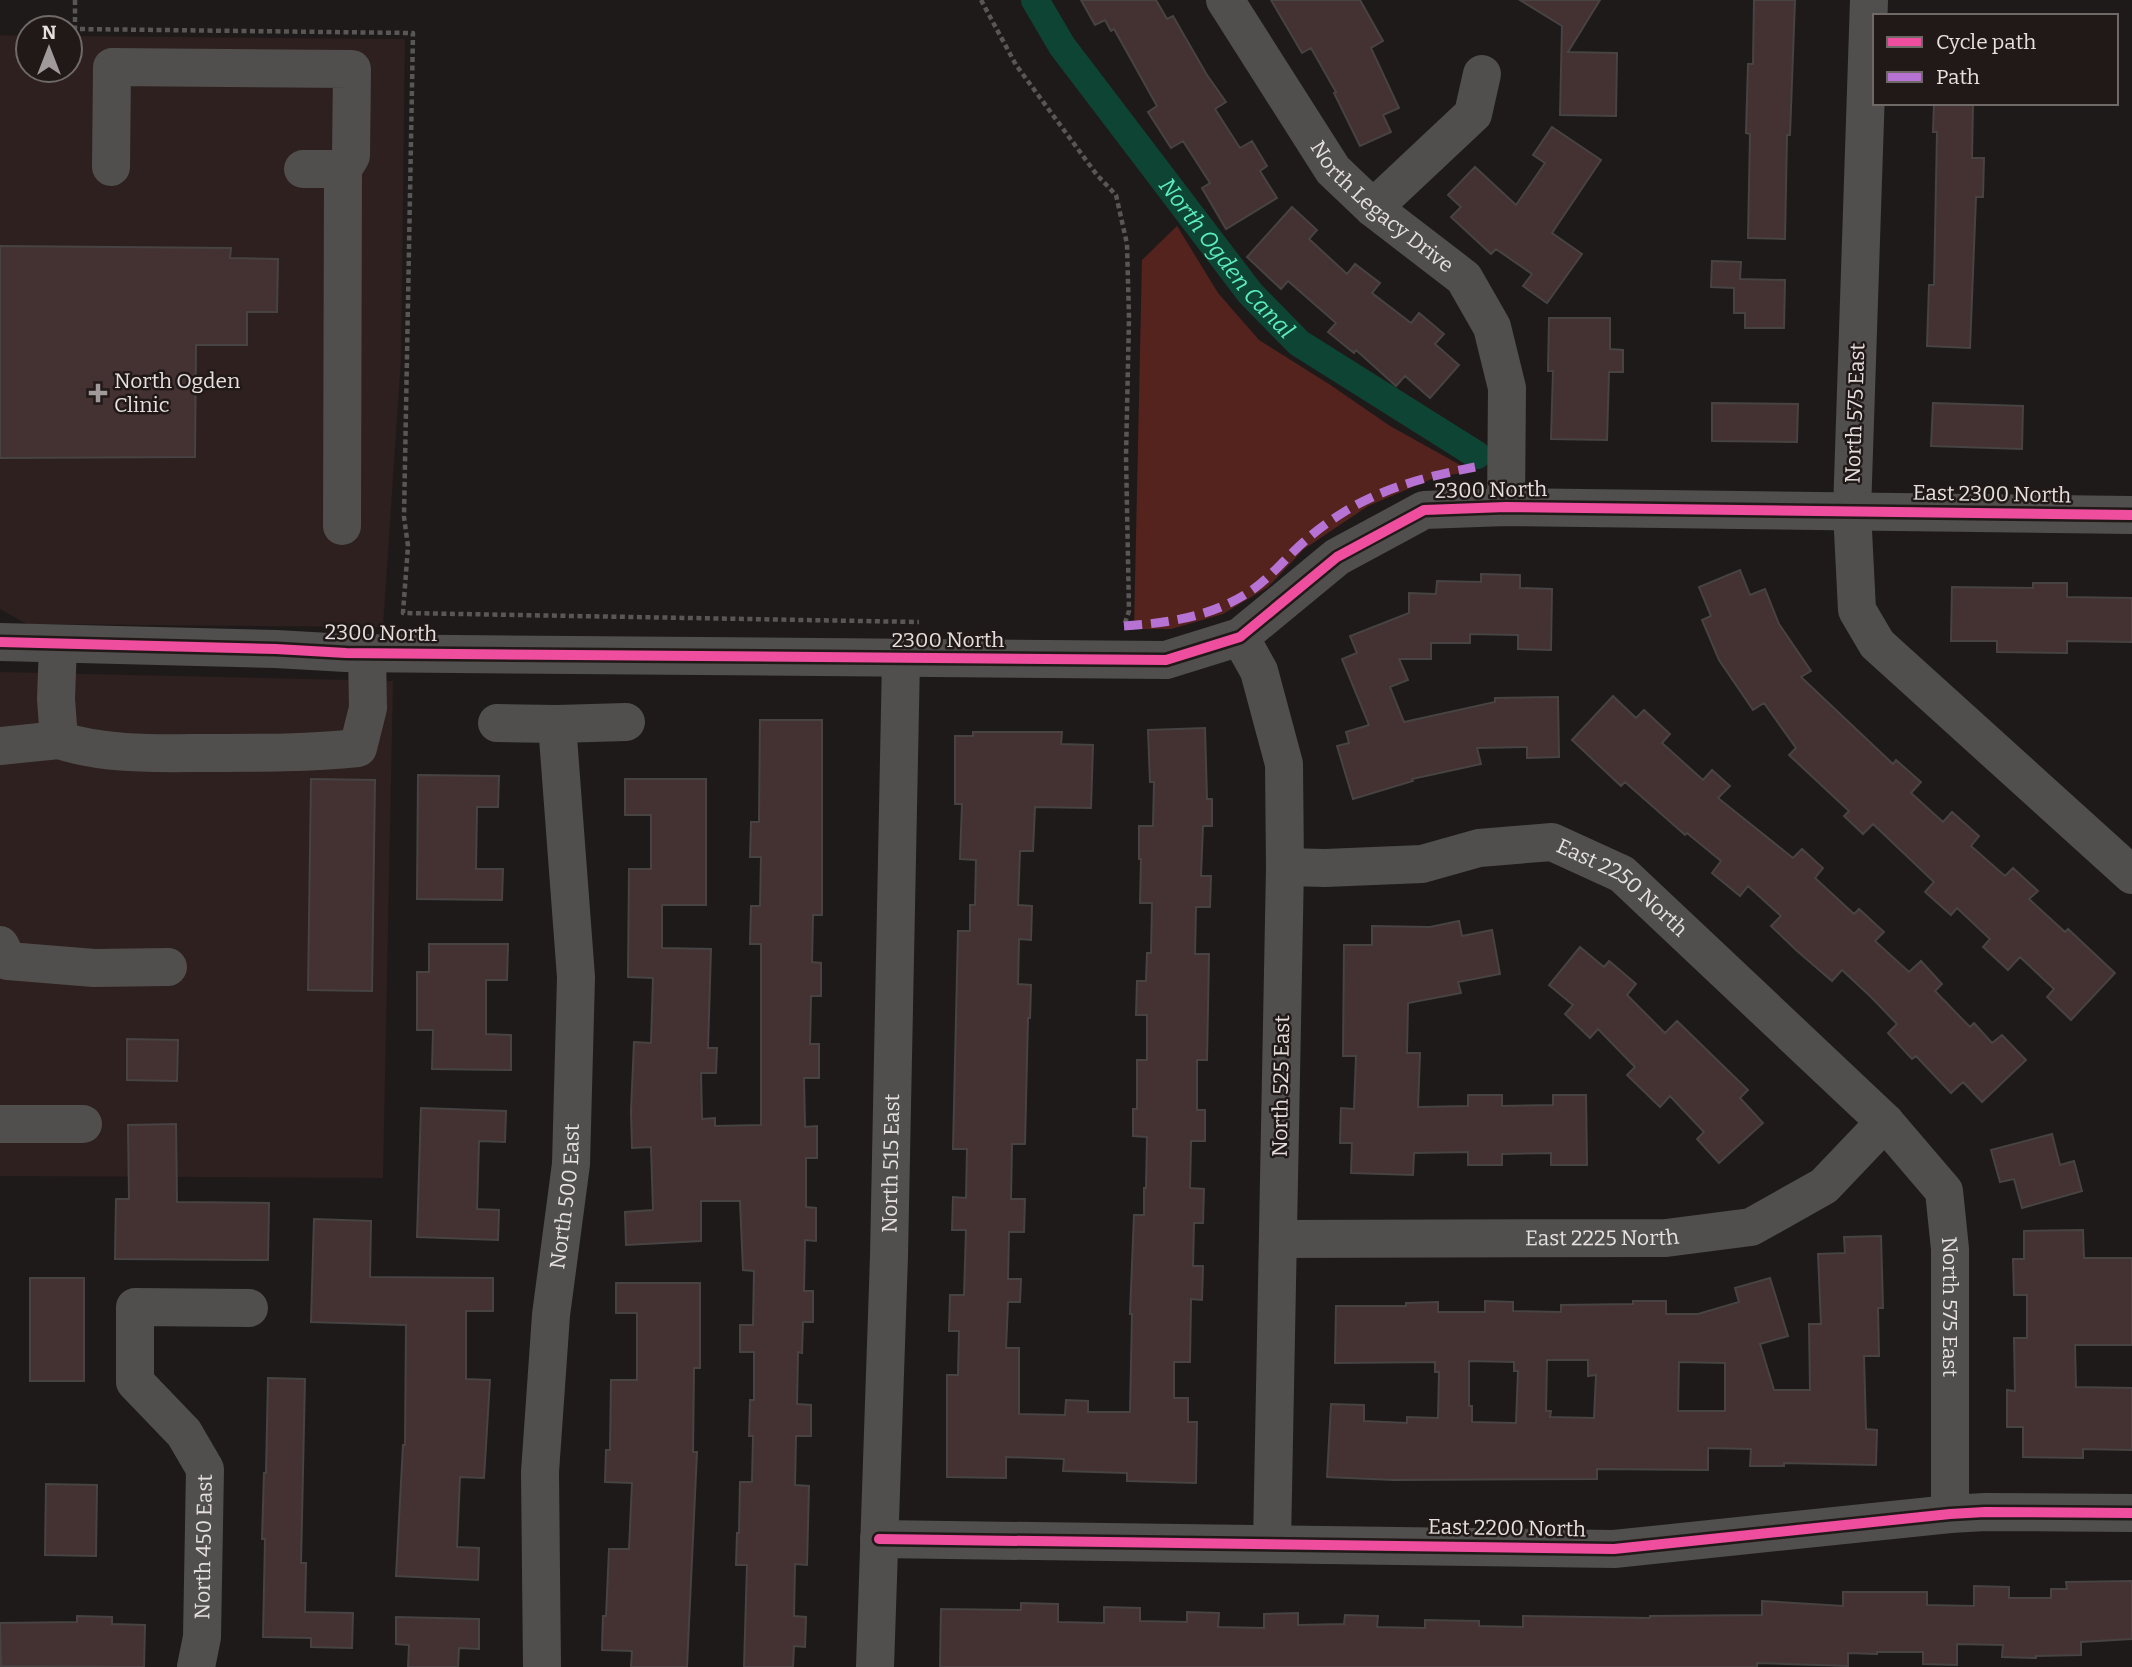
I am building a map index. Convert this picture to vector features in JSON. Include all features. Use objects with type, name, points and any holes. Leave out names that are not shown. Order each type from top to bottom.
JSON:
[{"type":"street","name":"North Legacy Drive","points":[[1225,0],[1333,170],[1373,208],[1464,278],[1492,327],[1507,388],[1506,507]]},
{"type":"street","name":"North 575 East","points":[[1869,0],[1852,511],[1857,610],[1877,644],[2132,875]]},
{"type":"street","points":[[111,167],[112,68],[352,69],[351,156],[343,170],[341,526]]},
{"type":"street","points":[[1373,208],[1473,114],[1482,74]]},
{"type":"street","points":[[303,169],[343,170]]},
{"type":"street","name":"2300 North","points":[[0,642],[367,653],[1166,660],[1240,637],[1337,557],[1424,510],[1506,507],[1852,511]]},
{"type":"street","name":"East 2300 North","points":[[1852,511],[2132,515]]},
{"type":"street","name":"North 525 East","points":[[1240,637],[1259,671],[1284,764],[1285,867],[1272,1544]]},
{"type":"street","points":[[58,644],[56,699],[59,740]]},
{"type":"street","points":[[0,758],[0,746],[59,740],[86,749],[178,753],[317,752],[358,748],[368,708],[367,653]]},
{"type":"street","name":"North 515 East","points":[[875,1667],[890,1242],[901,659]]},
{"type":"street","points":[[497,723],[626,722]]},
{"type":"street","name":"North 500 East","points":[[542,1667],[540,1472],[551,1315],[571,1164],[576,977],[557,724]]},
{"type":"street","name":"East 2250 North","points":[[1285,867],[1422,864],[1479,848],[1552,842],[1622,874],[1885,1122]]},
{"type":"street","points":[[0,945],[8,961],[94,968],[168,967]]},
{"type":"street","name":"North 575 East","points":[[1885,1122],[1944,1191],[1950,1249],[1950,1514]]},
{"type":"street","name":"East 2225 North","points":[[1278,1239],[1666,1238],[1751,1227],[1824,1185],[1885,1122]]},
{"type":"street","points":[[0,1124],[83,1124]]},
{"type":"street","name":"North 450 East","points":[[196,1667],[202,1637],[205,1469],[184,1433],[135,1382],[135,1307],[249,1308]]},
{"type":"street","name":"East 2200 North","points":[[879,1539],[1614,1549],[1950,1514],[2132,1514]]},
{"type":"path","points":[[981,0],[1016,65],[1097,175],[1116,195],[1127,244],[1129,318],[1126,456],[1129,611],[1124,626],[1111,626]]},
{"type":"path","points":[[403,613],[930,623]]},
{"type":"shaded area","points":[[0,35],[14,36],[14,84],[84,84],[84,36],[405,39],[401,359],[383,627],[27,624],[0,609]]},
{"type":"shaded area","points":[[1177,226],[1218,293],[1259,340],[1390,426],[1471,471],[1434,478],[1368,506],[1304,549],[1268,587],[1223,614],[1171,629],[1134,629],[1142,260]]},
{"type":"shaded area","points":[[0,672],[393,681],[383,1178],[0,1176]]},
{"type":"building","points":[[1081,0],[1156,0],[1167,19],[1173,16],[1226,102],[1215,109],[1240,148],[1252,141],[1267,166],[1260,171],[1277,198],[1226,229],[1202,188],[1210,183],[1183,141],[1171,148],[1148,112],[1157,106],[1114,29],[1111,31],[1105,20],[1095,25]]},
{"type":"building","points":[[1271,0],[1360,0],[1383,41],[1371,48],[1399,108],[1383,115],[1391,132],[1360,146],[1334,93],[1336,92],[1311,48],[1302,53]]},
{"type":"building","points":[[1520,0],[1600,0],[1568,52],[1617,53],[1616,116],[1560,115],[1562,26]]},
{"type":"building","points":[[1754,0],[1795,0],[1790,135],[1787,135],[1785,239],[1748,238],[1750,134],[1746,133],[1748,64],[1753,64]]},
{"type":"building","points":[[1934,105],[1973,105],[1972,158],[1984,158],[1983,197],[1976,197],[1970,348],[1927,346],[1929,285],[1934,285],[1937,132],[1933,132]]},
{"type":"building","points":[[1552,127],[1601,160],[1552,233],[1582,254],[1547,303],[1523,286],[1532,274],[1496,249],[1491,254],[1451,217],[1461,207],[1448,195],[1475,167],[1516,205],[1545,163],[1533,155]]},
{"type":"building","points":[[1292,207],[1317,230],[1309,239],[1347,274],[1355,264],[1380,283],[1372,293],[1411,323],[1419,313],[1444,334],[1435,344],[1459,365],[1430,398],[1405,376],[1396,386],[1356,350],[1354,353],[1328,332],[1336,323],[1288,281],[1281,289],[1247,257]]},
{"type":"building","name":"North Ogden Clinic","points":[[0,246],[231,248],[230,258],[278,259],[277,312],[247,312],[247,345],[196,345],[195,457],[0,458]]},
{"type":"building","points":[[1712,261],[1741,262],[1740,279],[1785,280],[1784,328],[1745,328],[1745,313],[1734,313],[1734,288],[1711,287]]},
{"type":"building","points":[[1549,318],[1610,318],[1610,349],[1623,350],[1623,372],[1609,372],[1607,440],[1551,439],[1553,371],[1548,371]]},
{"type":"building","points":[[1712,403],[1798,404],[1797,442],[1712,441]]},
{"type":"building","points":[[1933,403],[2023,406],[2022,449],[1931,446]]},
{"type":"building","points":[[1740,570],[1750,595],[1765,589],[1779,624],[1811,671],[1801,677],[1893,764],[1896,760],[1921,782],[1911,793],[1943,822],[1952,812],[1979,836],[1971,846],[2005,876],[2013,868],[2038,891],[2029,899],[2065,932],[2068,929],[2115,973],[2071,1020],[2047,997],[2054,989],[2020,957],[2008,970],[1983,947],[1990,939],[1957,908],[1951,915],[1925,892],[1934,882],[1873,824],[1863,834],[1844,816],[1849,811],[1789,755],[1796,748],[1764,703],[1753,710],[1719,660],[1702,620],[1711,616],[1699,587]]},
{"type":"building","points":[[1481,574],[1520,575],[1520,588],[1552,589],[1551,650],[1518,649],[1518,635],[1470,634],[1470,643],[1431,643],[1431,659],[1399,659],[1408,680],[1390,687],[1404,722],[1495,702],[1495,698],[1558,697],[1559,757],[1527,758],[1527,747],[1477,748],[1481,764],[1412,779],[1413,781],[1353,799],[1337,746],[1349,743],[1346,732],[1369,725],[1342,659],[1357,653],[1350,636],[1409,613],[1409,593],[1436,594],[1437,581],[1481,582]]},
{"type":"building","points":[[2033,583],[2067,583],[2067,597],[2132,598],[2132,642],[2067,641],[2067,653],[1997,652],[1997,641],[1951,641],[1952,587],[2033,588]]},
{"type":"building","points":[[1613,696],[1636,718],[1644,710],[1670,734],[1662,743],[1703,780],[1712,770],[1730,786],[1718,798],[1793,858],[1802,849],[1823,868],[1815,878],[1854,914],[1859,909],[1884,932],[1875,941],[1909,972],[1921,961],[1942,984],[1935,991],[1970,1027],[1974,1023],[1992,1043],[2002,1035],[2026,1060],[1982,1102],[1963,1082],[1951,1093],[1916,1056],[1912,1059],[1888,1033],[1897,1024],[1871,997],[1842,970],[1832,981],[1771,926],[1781,916],[1748,886],[1740,896],[1712,873],[1721,861],[1687,833],[1685,835],[1625,782],[1621,786],[1572,740]]},
{"type":"building","points":[[760,720],[822,720],[822,915],[813,915],[812,962],[821,963],[821,996],[811,996],[810,1044],[819,1044],[819,1078],[804,1078],[805,1127],[817,1126],[817,1158],[806,1158],[806,1207],[816,1208],[816,1241],[805,1240],[804,1291],[813,1291],[813,1322],[803,1322],[802,1353],[798,1352],[797,1404],[811,1405],[811,1436],[796,1436],[795,1485],[809,1486],[807,1565],[795,1564],[794,1616],[806,1617],[805,1647],[794,1646],[793,1667],[744,1667],[747,1565],[736,1565],[737,1533],[740,1482],[752,1482],[753,1436],[749,1436],[750,1400],[754,1400],[754,1352],[740,1352],[740,1325],[753,1325],[754,1271],[743,1270],[740,1201],[701,1201],[701,1241],[626,1245],[625,1212],[653,1210],[651,1147],[632,1148],[631,1111],[634,1042],[651,1043],[653,978],[628,977],[629,869],[651,869],[651,815],[625,815],[625,779],[706,779],[706,905],[662,905],[662,948],[711,949],[708,1048],[717,1048],[716,1073],[701,1073],[702,1119],[715,1118],[715,1126],[761,1125],[761,944],[750,944],[751,906],[760,906],[761,857],[750,857],[751,822],[759,822]]},
{"type":"building","points":[[1205,728],[1207,799],[1212,799],[1212,826],[1203,826],[1201,876],[1211,876],[1210,907],[1196,907],[1195,954],[1209,954],[1207,1060],[1197,1060],[1197,1110],[1205,1110],[1205,1141],[1191,1141],[1190,1188],[1204,1189],[1203,1223],[1194,1223],[1193,1266],[1203,1266],[1202,1300],[1191,1299],[1190,1362],[1174,1362],[1174,1398],[1188,1398],[1188,1422],[1197,1422],[1196,1483],[1127,1481],[1127,1473],[1063,1471],[1064,1459],[1006,1457],[1006,1478],[947,1477],[947,1375],[958,1375],[959,1331],[949,1331],[950,1295],[964,1295],[966,1230],[952,1230],[953,1197],[966,1198],[967,1149],[953,1149],[958,931],[970,931],[970,905],[975,905],[976,860],[960,859],[962,804],[955,804],[955,736],[973,736],[973,732],[1062,732],[1061,744],[1093,745],[1091,808],[1035,807],[1033,851],[1020,851],[1018,905],[1032,906],[1031,940],[1019,939],[1018,984],[1031,985],[1025,1144],[1012,1144],[1011,1199],[1025,1199],[1024,1232],[1009,1232],[1008,1279],[1021,1279],[1020,1302],[1008,1302],[1006,1348],[1019,1348],[1019,1414],[1065,1415],[1066,1400],[1088,1401],[1088,1412],[1130,1412],[1134,1215],[1144,1215],[1146,1188],[1147,1137],[1133,1136],[1133,1109],[1137,1109],[1137,1060],[1147,1060],[1147,1015],[1136,1015],[1137,981],[1146,981],[1147,953],[1151,953],[1152,903],[1140,903],[1139,859],[1139,826],[1153,826],[1154,782],[1150,782],[1148,730]]},
{"type":"building","points":[[418,775],[499,776],[498,807],[477,807],[476,869],[503,869],[502,900],[417,899]]},
{"type":"building","points":[[311,779],[375,780],[372,991],[308,990]]},
{"type":"building","points":[[1459,921],[1462,936],[1492,930],[1500,974],[1458,982],[1461,993],[1408,1003],[1407,1053],[1420,1053],[1418,1107],[1468,1106],[1468,1095],[1502,1095],[1502,1106],[1553,1105],[1553,1095],[1586,1095],[1587,1165],[1551,1165],[1551,1153],[1502,1154],[1502,1165],[1468,1165],[1468,1152],[1414,1153],[1413,1175],[1351,1173],[1352,1143],[1340,1143],[1341,1108],[1354,1109],[1356,1056],[1343,1056],[1344,945],[1372,945],[1372,926],[1430,927]]},
{"type":"building","points":[[429,944],[508,944],[507,980],[486,980],[486,1034],[511,1035],[511,1070],[432,1069],[433,1030],[417,1030],[417,972],[429,972]]},
{"type":"building","points":[[1580,947],[1604,967],[1609,961],[1636,984],[1627,995],[1665,1033],[1677,1021],[1748,1090],[1740,1098],[1763,1123],[1719,1163],[1697,1139],[1704,1132],[1670,1096],[1660,1107],[1627,1075],[1635,1067],[1598,1029],[1590,1038],[1565,1014],[1573,1005],[1549,985]]},
{"type":"building","points":[[127,1039],[178,1040],[177,1081],[127,1080]]},
{"type":"building","points":[[421,1108],[506,1111],[505,1142],[479,1141],[477,1209],[499,1210],[498,1240],[417,1237]]},
{"type":"building","points":[[176,1124],[177,1202],[269,1203],[268,1260],[115,1259],[116,1199],[129,1199],[128,1125]]},
{"type":"building","points":[[2052,1134],[2060,1165],[2074,1161],[2082,1191],[2022,1208],[2014,1179],[2000,1182],[1991,1150]]},
{"type":"building","points":[[314,1219],[371,1221],[370,1277],[493,1278],[493,1311],[466,1311],[466,1379],[490,1380],[484,1478],[460,1477],[457,1547],[479,1548],[478,1580],[396,1576],[405,1445],[406,1325],[311,1322]]},
{"type":"building","points":[[2083,1230],[2084,1258],[2132,1258],[2132,1345],[2075,1345],[2076,1387],[2132,1388],[2132,1450],[2083,1449],[2083,1458],[2023,1457],[2023,1427],[2007,1427],[2007,1390],[2015,1391],[2014,1338],[2027,1338],[2027,1295],[2014,1295],[2013,1259],[2024,1259],[2024,1231]]},
{"type":"building","points":[[1881,1236],[1883,1308],[1878,1308],[1879,1356],[1864,1356],[1866,1429],[1877,1430],[1876,1465],[1784,1463],[1784,1466],[1750,1466],[1751,1449],[1708,1448],[1708,1470],[1597,1469],[1597,1479],[1394,1480],[1327,1477],[1331,1404],[1364,1405],[1364,1421],[1407,1423],[1407,1417],[1438,1418],[1439,1372],[1435,1372],[1435,1362],[1335,1363],[1336,1306],[1406,1306],[1406,1303],[1438,1302],[1438,1312],[1485,1312],[1485,1301],[1513,1302],[1513,1311],[1561,1312],[1561,1305],[1666,1301],[1666,1314],[1698,1314],[1739,1302],[1735,1288],[1770,1278],[1788,1336],[1760,1344],[1774,1390],[1810,1390],[1809,1324],[1821,1324],[1818,1254],[1845,1253],[1844,1237]],"holes":[[[1547,1360],[1588,1360],[1588,1376],[1596,1375],[1594,1418],[1550,1417],[1551,1411],[1546,1411]],[[1469,1361],[1514,1362],[1514,1371],[1518,1371],[1516,1423],[1472,1422],[1472,1406],[1469,1406]],[[1679,1362],[1725,1363],[1725,1411],[1678,1411]]]},
{"type":"building","points":[[30,1278],[84,1278],[84,1381],[30,1381]]},
{"type":"building","points":[[616,1283],[700,1283],[700,1368],[694,1368],[693,1452],[697,1452],[687,1667],[631,1667],[632,1651],[602,1650],[609,1549],[629,1549],[632,1483],[605,1482],[606,1450],[610,1450],[611,1380],[637,1380],[637,1313],[616,1313]]},
{"type":"building","points":[[268,1378],[305,1379],[301,1563],[306,1563],[305,1612],[353,1613],[352,1648],[311,1647],[311,1638],[263,1637],[265,1539],[262,1539]]},
{"type":"building","points":[[46,1484],[97,1485],[96,1556],[45,1555]]},
{"type":"building","points":[[2132,1581],[2132,1639],[2081,1642],[2081,1655],[2036,1658],[2002,1657],[2003,1645],[1957,1644],[1957,1665],[1923,1664],[1923,1652],[1877,1652],[1848,1653],[1848,1666],[1757,1663],[1757,1667],[940,1667],[941,1609],[1021,1610],[1021,1603],[1058,1604],[1058,1622],[1104,1623],[1104,1607],[1140,1608],[1140,1621],[1187,1622],[1187,1612],[1219,1613],[1218,1627],[1264,1628],[1264,1614],[1298,1613],[1298,1625],[1344,1624],[1345,1615],[1378,1616],[1377,1627],[1425,1628],[1425,1620],[1479,1621],[1479,1626],[1523,1627],[1523,1616],[1650,1618],[1762,1615],[1762,1601],[1843,1606],[1843,1592],[1927,1592],[1927,1605],[1974,1606],[1974,1586],[2009,1587],[2009,1598],[2051,1598],[2051,1589],[2067,1589],[2066,1582]]},
{"type":"building","points":[[77,1616],[112,1617],[112,1624],[145,1625],[144,1667],[1,1666],[0,1623],[77,1622]]},
{"type":"building","points":[[396,1617],[479,1619],[479,1649],[459,1648],[458,1667],[408,1667],[409,1645],[396,1644]]},
{"type":"waterway","name":"North Ogden Canal","points":[[1035,0],[1062,46],[1250,293],[1299,343],[1477,455]]},
{"type":"marked path","points":[[1124,626],[1188,618],[1232,602],[1262,582],[1319,529],[1360,503],[1408,484],[1475,467]]},
{"type":"cycle path","points":[[0,642],[346,653],[1166,660],[1240,637],[1337,557],[1424,510],[1506,507],[2132,515]]},
{"type":"cycle path","points":[[879,1539],[1614,1549],[1950,1514],[2132,1513]]},
{"type":"place","name":"North Ogden Clinic","points":[[98,393]]}]
